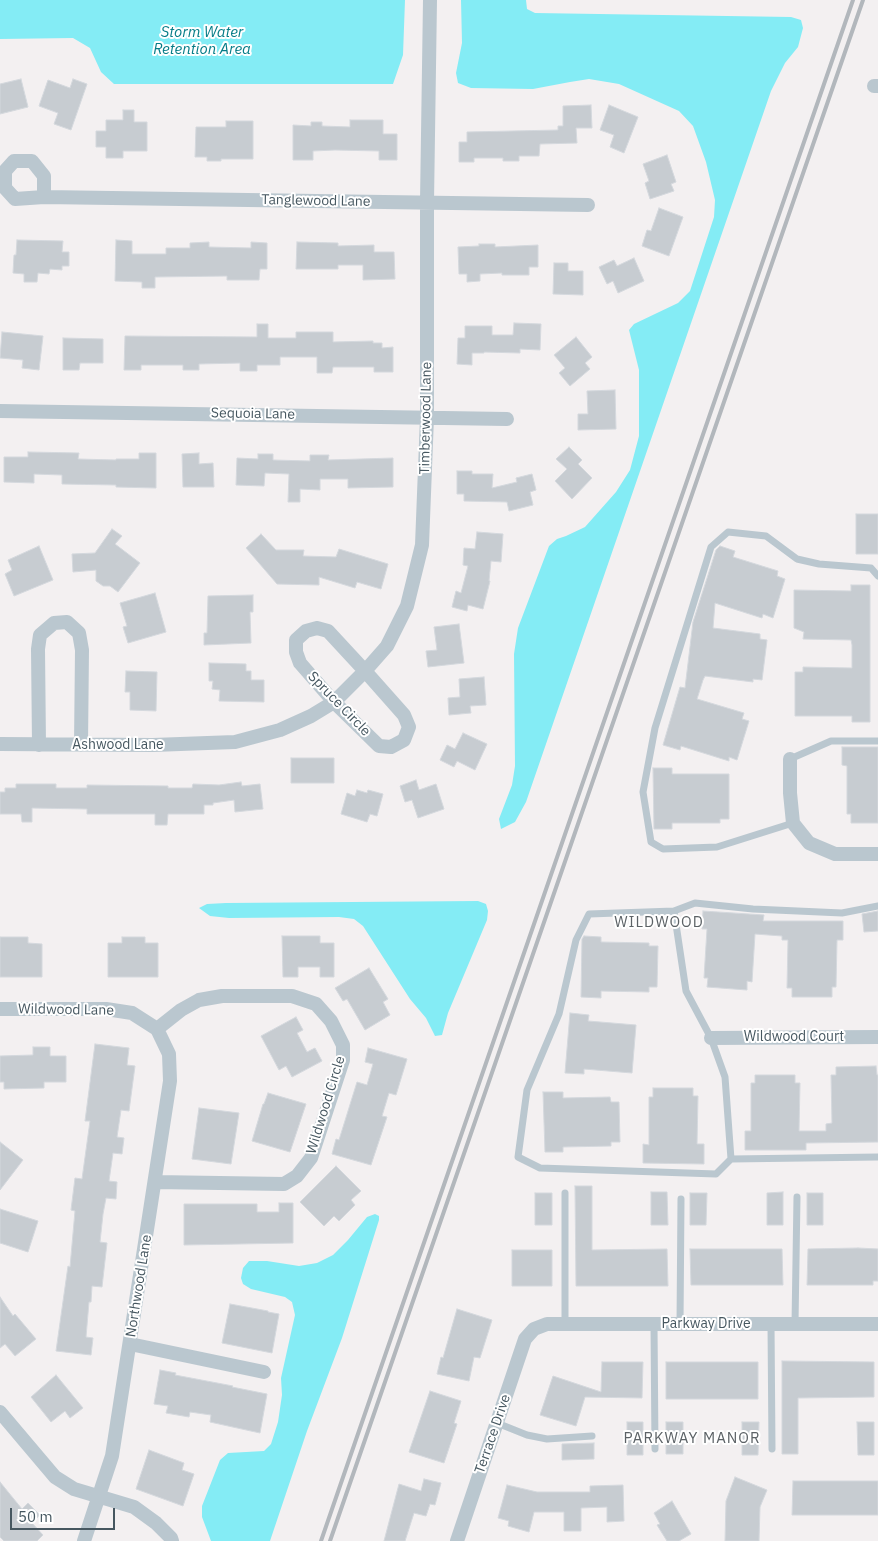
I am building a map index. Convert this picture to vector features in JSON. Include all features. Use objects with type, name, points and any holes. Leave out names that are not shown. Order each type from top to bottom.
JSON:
[{"type":"street","name":"Timberwood Lane","points":[[236,742],[280,730],[311,716],[334,702],[365,671],[386,646],[407,606],[422,545],[427,417],[427,202],[430,0]]},
{"type":"street","name":"Tanglewood Lane","points":[[44,198],[588,205]]},
{"type":"street","name":"Sequoia Lane","points":[[0,411],[507,418]]},
{"type":"street","points":[[39,745],[38,649],[40,635],[54,623],[67,622],[79,633],[82,650],[81,745]]},
{"type":"street","name":"Spruce Circle","points":[[317,628],[328,631],[365,671],[404,715],[409,727],[404,740],[391,747],[379,746],[334,702],[300,663],[296,652],[296,640],[306,631],[317,628]]},
{"type":"street","name":"Ashwood Lane","points":[[0,744],[153,745],[236,742]]},
{"type":"street","points":[[790,759],[790,793],[793,823],[810,843],[835,854],[878,854]]},
{"type":"street","name":"Wildwood Circle","points":[[155,1182],[284,1184],[297,1176],[311,1158],[343,1060],[343,1045],[331,1021],[316,1004],[292,996],[222,996],[200,1000],[181,1010],[157,1029]]},
{"type":"street","name":"Wildwood Lane","points":[[0,1009],[106,1009],[132,1013],[157,1029]]},
{"type":"street","name":"Northwood Lane","points":[[84,1541],[112,1456],[170,1081],[169,1054],[157,1029]]},
{"type":"street","name":"Wildwood Court","points":[[711,1038],[878,1037]]},
{"type":"street","name":"Parkway Drive","points":[[534,1328],[547,1324],[878,1324]]},
{"type":"street","name":"Terrace Drive","points":[[457,1541],[525,1339],[534,1328]]},
{"type":"street","points":[[130,1344],[264,1372]]},
{"type":"street","points":[[0,1412],[56,1477],[74,1489],[134,1507],[156,1523],[172,1541]]},
{"type":"lane","points":[[793,823],[717,847],[663,849],[651,842],[643,792],[655,728],[711,547],[728,532],[766,536],[797,559],[819,564],[871,568],[878,576]]},
{"type":"lane","points":[[790,759],[832,741],[878,741]]},
{"type":"lane","points":[[878,906],[842,913],[753,909],[695,903],[674,911],[588,914],[576,940],[559,1014],[527,1090],[518,1157],[540,1168],[716,1174],[731,1159],[878,1157]]},
{"type":"lane","points":[[674,911],[686,991],[711,1038],[725,1077],[731,1159]]},
{"type":"lane","points":[[565,1192],[565,1324]]},
{"type":"lane","points":[[796,1324],[797,1198]]},
{"type":"lane","points":[[680,1324],[681,1199]]},
{"type":"lane","points":[[654,1324],[655,1449]]},
{"type":"lane","points":[[771,1324],[772,1449]]},
{"type":"lane","points":[[497,1423],[527,1435],[547,1439],[592,1436]]},
{"type":"water","name":"Storm Water Retention Area","points":[[0,0],[405,0],[403,55],[393,84],[114,84],[101,72],[90,48],[73,38],[0,39]]},
{"type":"water","points":[[461,0],[526,0],[527,9],[535,13],[791,17],[801,20],[803,28],[798,47],[785,63],[771,91],[526,802],[515,822],[501,829],[499,819],[512,785],[515,766],[514,654],[518,628],[549,546],[557,539],[585,527],[616,492],[630,470],[639,436],[639,370],[629,330],[634,324],[678,303],[690,291],[714,217],[715,200],[706,162],[693,126],[679,111],[619,84],[589,79],[533,89],[471,88],[458,83],[456,73],[462,43]]},
{"type":"water","points":[[478,901],[486,904],[488,911],[487,920],[448,1013],[442,1035],[435,1036],[426,1018],[410,999],[363,926],[354,919],[339,917],[229,918],[210,916],[199,908],[207,904],[226,903]]},
{"type":"water","points":[[375,1214],[379,1216],[379,1220],[342,1338],[307,1431],[270,1541],[211,1541],[202,1517],[202,1506],[220,1460],[228,1453],[264,1451],[271,1444],[278,1422],[282,1395],[281,1378],[295,1315],[292,1302],[285,1297],[251,1289],[243,1284],[241,1278],[243,1268],[249,1261],[267,1261],[299,1266],[317,1263],[333,1255],[367,1217]]},
{"type":"building","points":[[21,79],[28,107],[0,114],[0,84]]},
{"type":"building","points":[[73,79],[87,84],[71,130],[54,124],[58,113],[39,106],[48,80],[70,88]]},
{"type":"building","points":[[591,105],[592,128],[576,128],[577,143],[540,144],[539,156],[519,156],[519,161],[503,161],[503,158],[474,158],[474,162],[459,162],[459,142],[467,142],[467,132],[558,130],[558,126],[563,126],[563,106]]},
{"type":"building","points":[[609,105],[638,117],[624,153],[610,147],[614,135],[600,130]]},
{"type":"building","points":[[123,110],[134,110],[134,122],[147,122],[147,151],[123,151],[123,158],[106,158],[106,147],[96,147],[96,131],[106,131],[106,120],[123,120]]},
{"type":"building","points":[[350,120],[383,120],[383,134],[397,134],[397,160],[379,160],[379,151],[335,150],[313,151],[313,160],[293,160],[293,125],[311,126],[311,122],[322,122],[322,126],[350,127]]},
{"type":"building","points":[[226,121],[253,121],[253,159],[207,161],[207,157],[195,157],[196,127],[226,127]]},
{"type":"building","points":[[667,155],[676,182],[671,184],[674,191],[650,199],[645,183],[649,181],[643,164]]},
{"type":"building","points":[[659,208],[683,217],[669,256],[642,246],[647,230],[651,231]]},
{"type":"building","points":[[17,240],[63,241],[62,252],[69,252],[69,266],[62,266],[62,270],[50,269],[49,274],[38,273],[37,282],[24,282],[24,274],[13,273]]},
{"type":"building","points":[[116,240],[132,241],[132,254],[166,254],[166,248],[190,248],[190,243],[209,242],[209,247],[251,248],[251,242],[267,243],[267,269],[260,269],[259,280],[227,280],[227,276],[155,277],[155,288],[142,288],[142,282],[115,281]]},
{"type":"building","points":[[297,242],[338,243],[338,246],[374,245],[374,252],[394,252],[395,279],[363,280],[363,265],[338,265],[338,269],[296,269]]},
{"type":"building","points":[[479,244],[495,244],[495,247],[538,245],[538,267],[529,267],[529,275],[480,274],[480,281],[467,282],[467,274],[459,274],[458,247],[479,246]]},
{"type":"building","points":[[634,258],[644,281],[618,293],[613,281],[607,284],[599,267],[614,260],[617,266]]},
{"type":"building","points":[[554,263],[568,263],[568,271],[583,271],[583,295],[553,294]]},
{"type":"building","points":[[514,323],[541,324],[540,350],[520,349],[520,353],[472,353],[472,365],[457,364],[458,338],[465,338],[465,326],[492,326],[492,335],[513,335]]},
{"type":"building","points":[[257,324],[268,324],[268,338],[296,338],[296,332],[333,332],[333,342],[373,341],[373,343],[382,343],[382,348],[393,347],[393,372],[374,372],[374,367],[333,367],[332,373],[317,373],[317,357],[280,357],[280,365],[257,365],[257,371],[240,371],[240,363],[199,364],[199,370],[183,370],[183,365],[141,365],[141,370],[124,370],[125,336],[257,337]]},
{"type":"building","points":[[2,332],[43,336],[39,370],[22,368],[23,360],[0,358]]},
{"type":"building","points":[[576,337],[592,357],[585,363],[590,369],[570,386],[559,373],[565,368],[554,355]]},
{"type":"building","points":[[63,338],[103,339],[103,363],[80,363],[79,370],[63,370]]},
{"type":"building","points":[[615,390],[616,429],[578,430],[578,414],[588,414],[587,391]]},
{"type":"building","points":[[569,447],[582,460],[578,464],[592,478],[572,499],[555,481],[567,469],[556,459]]},
{"type":"building","points":[[28,452],[79,453],[78,459],[116,460],[139,459],[139,453],[156,453],[156,488],[62,484],[62,475],[34,474],[34,483],[4,482],[4,457],[28,457]]},
{"type":"building","points":[[199,453],[199,464],[213,463],[214,487],[183,487],[182,454]]},
{"type":"building","points":[[258,454],[273,454],[273,460],[310,461],[310,455],[329,455],[328,460],[393,458],[393,487],[348,488],[348,479],[320,479],[320,490],[300,489],[300,502],[288,502],[289,474],[265,473],[264,486],[236,485],[237,458],[258,459]]},
{"type":"building","points":[[457,471],[472,471],[472,474],[493,474],[492,488],[517,482],[516,478],[532,474],[536,490],[530,492],[533,505],[509,511],[507,502],[464,501],[464,494],[457,494]]},
{"type":"building","points":[[856,514],[878,514],[878,554],[856,554]]},
{"type":"building","points":[[112,529],[122,536],[115,544],[140,563],[118,592],[110,586],[103,586],[96,581],[96,570],[73,572],[72,554],[95,553]]},
{"type":"building","points":[[477,532],[503,534],[501,562],[491,561],[490,581],[483,609],[468,605],[467,611],[452,607],[456,591],[461,593],[468,566],[463,565],[464,548],[475,549]]},
{"type":"building","points":[[261,534],[276,550],[304,550],[303,556],[336,557],[339,549],[388,564],[381,589],[357,582],[355,588],[319,577],[319,585],[277,584],[246,548]]},
{"type":"building","points":[[39,546],[53,580],[14,596],[5,574],[12,570],[8,560]]},
{"type":"building","points":[[720,546],[735,551],[733,557],[778,571],[777,576],[785,579],[773,618],[763,614],[762,618],[715,603],[713,628],[760,634],[760,639],[767,640],[762,680],[753,679],[753,682],[705,676],[697,699],[744,713],[742,719],[749,721],[737,760],[729,757],[729,761],[681,746],[680,750],[663,745],[680,687],[685,688],[693,622],[716,550]]},
{"type":"building","points":[[851,585],[870,585],[870,722],[852,722],[852,716],[795,716],[795,672],[803,672],[803,667],[852,668],[852,645],[851,640],[803,639],[804,632],[794,628],[794,590],[851,591]]},
{"type":"building","points":[[155,593],[166,632],[128,643],[123,627],[127,626],[120,603]]},
{"type":"building","points":[[253,595],[253,612],[250,612],[251,643],[204,645],[204,633],[207,633],[208,596]]},
{"type":"building","points":[[459,624],[464,663],[428,667],[426,651],[437,650],[434,627]]},
{"type":"building","points":[[209,663],[246,664],[246,671],[251,671],[251,680],[264,680],[264,702],[219,701],[220,690],[212,689],[213,681],[209,681]]},
{"type":"building","points":[[126,671],[157,672],[156,711],[130,710],[130,692],[125,692]]},
{"type":"building","points":[[484,677],[486,705],[470,706],[471,713],[449,715],[448,698],[460,697],[459,679]]},
{"type":"building","points":[[463,733],[487,744],[475,770],[457,761],[454,767],[440,760],[447,745],[455,749]]},
{"type":"building","points":[[842,747],[878,747],[878,823],[851,823],[851,814],[847,814],[847,766],[842,765]]},
{"type":"building","points":[[291,758],[334,758],[334,783],[291,783]]},
{"type":"building","points":[[653,768],[672,768],[672,774],[729,774],[729,819],[720,819],[720,823],[672,823],[672,829],[654,829]]},
{"type":"building","points":[[416,780],[419,790],[436,784],[444,809],[418,818],[412,800],[405,802],[400,786]]},
{"type":"building","points":[[241,782],[242,786],[260,784],[263,809],[235,812],[234,800],[213,803],[213,805],[204,805],[204,814],[168,814],[167,825],[155,825],[155,814],[87,814],[87,809],[32,808],[32,822],[22,822],[21,814],[0,814],[0,792],[5,792],[5,788],[16,788],[16,784],[56,784],[56,788],[87,788],[87,785],[192,788],[193,784],[219,785]]},
{"type":"building","points":[[357,790],[367,793],[368,790],[383,794],[377,816],[370,814],[367,822],[341,814],[347,793],[355,796]]},
{"type":"building","points":[[703,911],[764,915],[763,921],[843,921],[843,940],[837,940],[836,987],[832,987],[832,997],[792,997],[792,988],[787,988],[788,940],[782,940],[782,936],[755,934],[752,982],[747,981],[747,990],[707,987],[708,978],[704,978],[707,929],[702,929]]},
{"type":"building","points":[[878,911],[878,931],[864,932],[862,914]]},
{"type":"building","points":[[282,936],[320,936],[320,943],[334,943],[334,977],[320,977],[320,967],[298,967],[298,977],[283,977]]},
{"type":"building","points":[[584,936],[601,937],[601,942],[649,943],[649,946],[658,946],[657,987],[649,987],[649,992],[601,991],[601,998],[581,997],[582,939]]},
{"type":"building","points":[[0,937],[28,937],[28,943],[42,944],[42,977],[0,977]]},
{"type":"building","points":[[122,937],[145,937],[145,943],[158,943],[158,977],[108,977],[108,943],[122,943]]},
{"type":"building","points":[[369,968],[388,999],[383,1002],[390,1015],[365,1030],[347,999],[343,1001],[335,988]]},
{"type":"building","points":[[570,1013],[589,1015],[588,1021],[636,1025],[632,1073],[584,1069],[584,1074],[565,1073]]},
{"type":"building","points":[[296,1017],[303,1030],[297,1033],[307,1052],[315,1048],[322,1061],[292,1077],[286,1066],[279,1070],[261,1036]]},
{"type":"building","points":[[95,1044],[129,1048],[127,1065],[135,1066],[129,1111],[121,1110],[117,1137],[124,1138],[122,1154],[113,1153],[109,1181],[117,1182],[116,1199],[106,1198],[103,1214],[100,1242],[107,1243],[102,1287],[92,1286],[91,1302],[89,1302],[86,1337],[93,1338],[91,1355],[56,1351],[68,1266],[70,1267],[75,1211],[71,1210],[75,1178],[82,1179],[90,1121],[85,1121]]},
{"type":"building","points":[[33,1047],[50,1047],[50,1056],[66,1056],[66,1082],[44,1082],[44,1088],[4,1089],[4,1082],[0,1082],[0,1056],[33,1055]]},
{"type":"building","points":[[368,1048],[407,1059],[396,1095],[389,1093],[382,1116],[387,1117],[371,1165],[332,1154],[336,1139],[339,1140],[357,1082],[367,1085],[373,1064],[365,1062]]},
{"type":"building","points":[[876,1066],[878,1075],[878,1142],[806,1143],[806,1150],[745,1150],[745,1131],[751,1131],[751,1083],[755,1083],[755,1075],[795,1075],[795,1083],[800,1083],[799,1131],[826,1131],[826,1124],[832,1123],[831,1075],[836,1075],[836,1067]]},
{"type":"building","points":[[653,1088],[693,1088],[693,1096],[698,1096],[697,1144],[704,1144],[704,1164],[643,1163],[643,1144],[649,1145],[649,1097],[653,1097]]},
{"type":"building","points":[[543,1092],[563,1092],[563,1098],[610,1097],[611,1102],[619,1102],[620,1142],[611,1142],[611,1146],[563,1147],[563,1152],[545,1152]]},
{"type":"building","points":[[268,1093],[306,1104],[290,1152],[252,1141]]},
{"type":"building","points":[[199,1108],[239,1113],[231,1164],[192,1159]]},
{"type":"building","points":[[0,1142],[23,1160],[0,1190]]},
{"type":"building","points":[[336,1166],[361,1191],[351,1200],[355,1205],[339,1221],[334,1216],[324,1226],[300,1202]]},
{"type":"building","points":[[575,1186],[592,1186],[592,1250],[667,1249],[668,1286],[576,1286]]},
{"type":"building","points":[[651,1192],[667,1192],[668,1225],[651,1225]]},
{"type":"building","points":[[783,1192],[783,1225],[767,1225],[767,1193]]},
{"type":"building","points":[[535,1193],[552,1193],[552,1225],[535,1225]]},
{"type":"building","points":[[690,1193],[707,1193],[706,1225],[690,1225]]},
{"type":"building","points":[[807,1193],[823,1193],[823,1225],[807,1225]]},
{"type":"building","points":[[279,1203],[293,1203],[293,1243],[184,1245],[184,1204],[257,1204],[257,1212],[279,1212]]},
{"type":"building","points":[[0,1209],[38,1221],[28,1252],[0,1243]]},
{"type":"building","points":[[690,1249],[782,1249],[783,1285],[691,1285]]},
{"type":"building","points":[[808,1249],[878,1249],[878,1281],[873,1281],[873,1285],[807,1285]]},
{"type":"building","points":[[512,1250],[552,1250],[552,1286],[512,1286]]},
{"type":"building","points":[[0,1297],[13,1316],[15,1314],[36,1339],[15,1356],[5,1344],[0,1348]]},
{"type":"building","points":[[230,1304],[279,1314],[272,1353],[222,1343]]},
{"type":"building","points":[[457,1309],[492,1320],[480,1358],[474,1357],[469,1381],[437,1374]]},
{"type":"building","points":[[782,1361],[874,1362],[874,1397],[798,1398],[798,1454],[782,1454]]},
{"type":"building","points":[[602,1362],[643,1362],[642,1398],[585,1397],[576,1426],[540,1415],[553,1376],[601,1392]]},
{"type":"building","points":[[666,1362],[758,1362],[758,1399],[666,1399]]},
{"type":"building","points":[[160,1370],[176,1373],[175,1375],[267,1394],[260,1433],[210,1422],[211,1415],[190,1412],[189,1417],[166,1413],[168,1406],[154,1404]]},
{"type":"building","points":[[56,1375],[83,1408],[70,1418],[65,1411],[51,1422],[31,1397]]},
{"type":"building","points":[[430,1391],[461,1401],[454,1423],[457,1424],[444,1463],[409,1452]]},
{"type":"building","points":[[627,1422],[643,1422],[643,1455],[627,1455]]},
{"type":"building","points":[[666,1422],[683,1422],[683,1454],[666,1454]]},
{"type":"building","points":[[742,1422],[759,1422],[758,1455],[742,1455]]},
{"type":"building","points":[[857,1422],[874,1422],[874,1455],[858,1455]]},
{"type":"building","points":[[594,1443],[594,1459],[562,1460],[562,1444]]},
{"type":"building","points":[[149,1450],[184,1463],[182,1470],[194,1474],[183,1506],[136,1489]]},
{"type":"building","points":[[735,1477],[767,1490],[760,1507],[759,1541],[725,1541],[726,1501]]},
{"type":"building","points":[[424,1479],[441,1483],[435,1505],[430,1504],[426,1516],[414,1513],[405,1541],[384,1541],[399,1484],[421,1491]]},
{"type":"building","points":[[793,1481],[878,1481],[878,1515],[792,1515]]},
{"type":"building","points":[[0,1482],[22,1509],[28,1503],[40,1515],[32,1523],[43,1535],[37,1541],[4,1541],[0,1537]]},
{"type":"building","points":[[507,1485],[537,1492],[590,1492],[590,1486],[623,1485],[624,1521],[607,1522],[607,1507],[581,1508],[581,1531],[564,1531],[564,1512],[534,1512],[529,1532],[508,1526],[509,1521],[498,1518]]},
{"type":"building","points":[[672,1501],[691,1534],[679,1541],[667,1541],[657,1525],[660,1524],[654,1513]]},
{"type":"railway","points":[[321,1541],[853,0]]},
{"type":"railway","points":[[330,1541],[863,0]]},
{"type":"district","name":"WILDWOOD","points":[[659,923]]},
{"type":"district","name":"PARKWAY MANOR","points":[[692,1439]]}]
